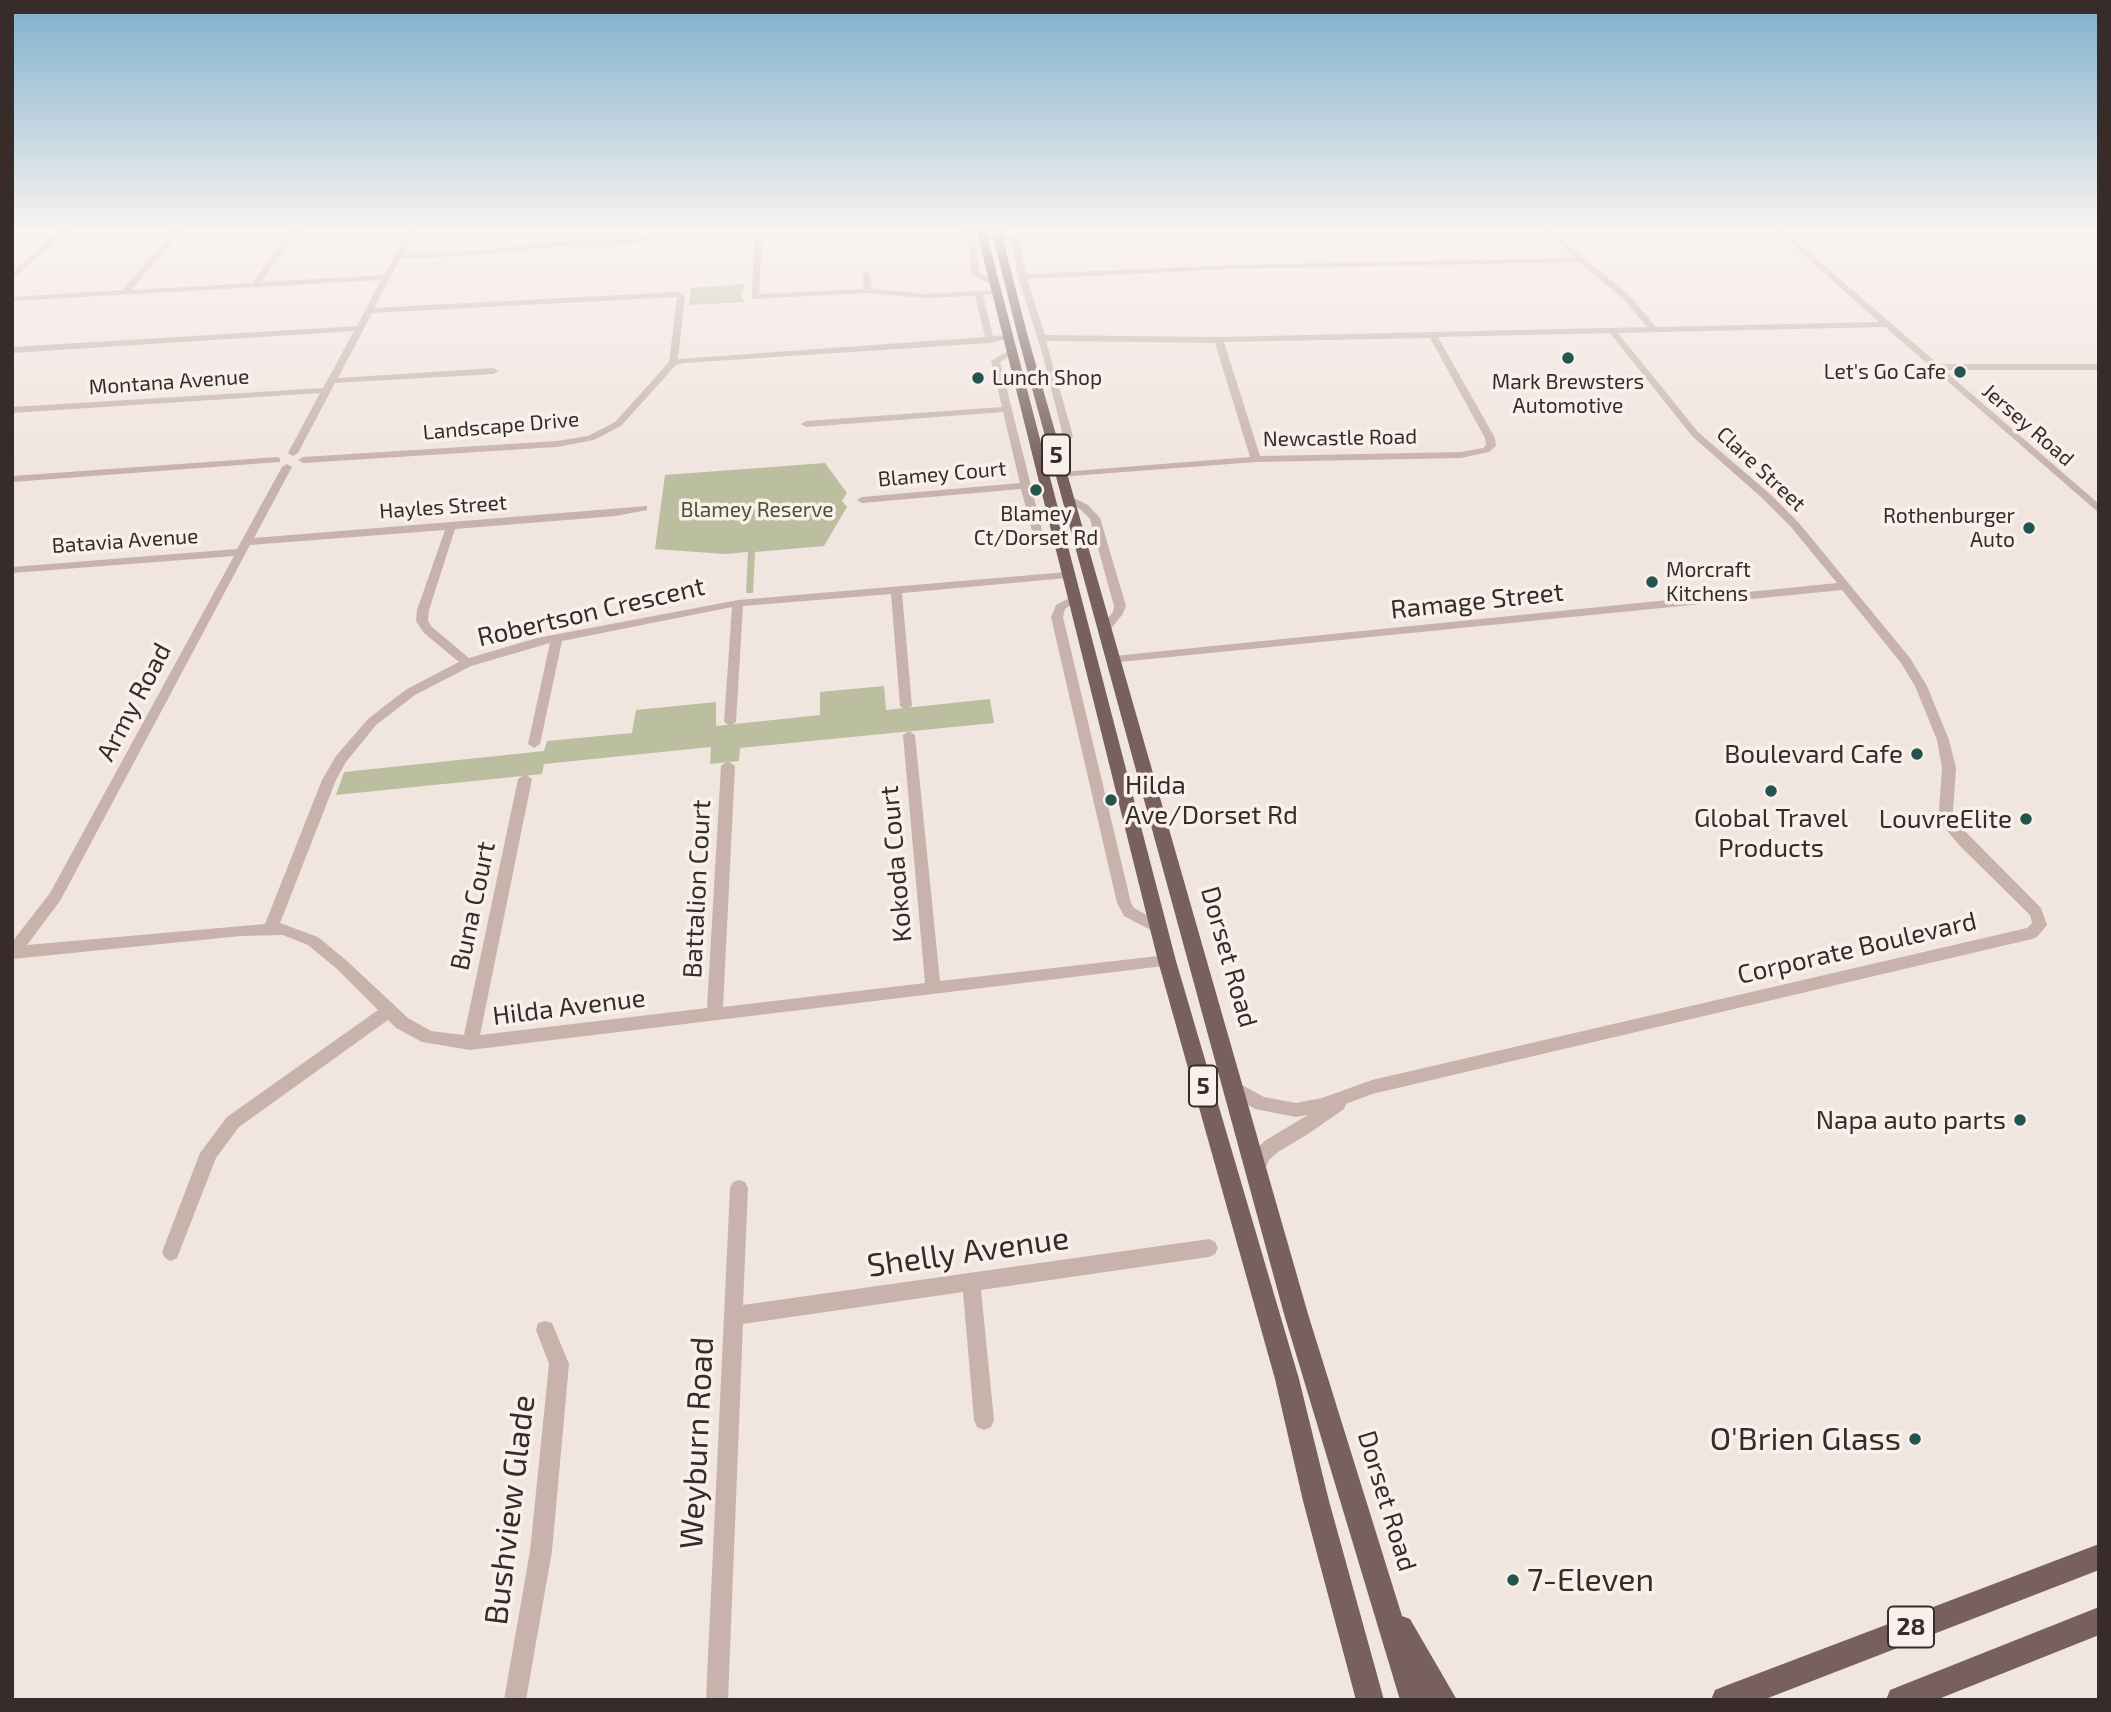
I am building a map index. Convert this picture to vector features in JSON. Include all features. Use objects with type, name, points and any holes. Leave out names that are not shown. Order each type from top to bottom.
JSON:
[{"type":"main road","name":"5","points":[[999,308],[1158,928],[1287,1379],[1370,1700]]},
{"type":"main road","name":"Dorset Road","points":[[1016,308],[1296,1314],[1414,1700]]},
{"type":"main road","points":[[1007,338],[1023,337]]},
{"type":"main road","points":[[1067,575],[1090,573]]},
{"type":"main road","points":[[1090,662],[1114,660]]},
{"type":"main road","points":[[1124,792],[1146,777]]},
{"type":"main road","points":[[1167,961],[1196,957]]},
{"type":"main road","name":"28","points":[[1725,1700],[1823,1660],[2099,1557]]},
{"type":"main road","points":[[1387,1608],[1443,1700]]},
{"type":"main road","name":"28","points":[[1900,1700],[2099,1621]]},
{"type":"street","points":[[282,463],[293,453],[371,308]]},
{"type":"street","points":[[369,311],[425,308]]},
{"type":"street","points":[[680,308],[673,363],[1007,338]]},
{"type":"street","points":[[982,308],[990,340]]},
{"type":"street","points":[[1031,308],[1067,428],[1067,441],[1056,454]]},
{"type":"street","points":[[1636,308],[1656,331]]},
{"type":"street","name":"Jersey Road","points":[[1869,308],[2099,510]]},
{"type":"street","points":[[1040,338],[1219,340],[1888,324]]},
{"type":"street","points":[[12,350],[360,328]]},
{"type":"street","name":"Clare Street","points":[[1613,332],[1695,434],[1779,508],[1884,634]]},
{"type":"street","name":"Newcastle Road","points":[[1062,475],[1256,459],[1461,455],[1486,450],[1491,446],[1490,438],[1433,336]]},
{"type":"street","points":[[1219,340],[1256,459]]},
{"type":"street","points":[[1011,353],[995,361],[1039,540],[1060,547]]},
{"type":"street","name":"Landscape Drive","points":[[303,460],[558,444],[591,438],[618,424],[673,363]]},
{"type":"street","points":[[1936,367],[2099,367]]},
{"type":"street","name":"Montana Avenue","points":[[12,410],[494,371]]},
{"type":"street","points":[[806,424],[1008,409]]},
{"type":"street","points":[[1011,421],[1032,437]]},
{"type":"street","points":[[12,479],[303,460],[303,455],[293,453]]},
{"type":"street","name":"Army Road","points":[[13,952],[54,897],[243,547],[282,463]]},
{"type":"street","name":"Blamey Court","points":[[862,500],[1026,486]]},
{"type":"street","points":[[1068,498],[1084,507],[1095,518],[1120,606],[1118,613],[1105,628]]},
{"type":"street","name":"Hayles Street","points":[[243,547],[643,509]]},
{"type":"street","points":[[451,526],[423,610],[422,621],[428,630],[467,663]]},
{"type":"street","name":"Batavia Avenue","points":[[12,569],[243,547]]},
{"type":"street","name":"Robertson Crescent","points":[[271,928],[329,780],[341,759],[372,722],[391,707],[411,692],[467,663],[557,638],[738,603],[1067,575]]},
{"type":"street","name":"Ramage Street","points":[[1114,660],[1845,586]]},
{"type":"street","points":[[895,590],[906,706]]},
{"type":"street","points":[[1073,599],[1056,612],[1124,902],[1129,912],[1158,928]]},
{"type":"street","points":[[730,722],[738,603]]},
{"type":"street","name":"Corporate Boulevard","points":[[1234,1087],[1261,1104],[1287,1110],[1309,1108],[1372,1087],[2032,933],[2040,925],[2036,912],[1949,823],[1946,811],[1949,768],[1943,740],[1922,686],[1884,634]]},
{"type":"street","points":[[534,744],[557,638]]},
{"type":"street","name":"Kokoda Court","points":[[909,735],[933,987]]},
{"type":"street","name":"Battalion Court","points":[[715,1014],[728,766]]},
{"type":"street","name":"Buna Court","points":[[470,1043],[525,779]]},
{"type":"street","name":"Hilda Avenue","points":[[13,952],[284,929],[313,941],[402,1023],[428,1037],[470,1043],[1167,961]]},
{"type":"street","points":[[170,1252],[209,1153],[233,1122],[388,1011]]},
{"type":"street","name":"Corporate Boulevard","points":[[1256,1170],[1262,1155],[1272,1146],[1302,1129],[1347,1097]]},
{"type":"street","name":"Weyburn Road","points":[[717,1700],[739,1188]]},
{"type":"street","name":"Shelly Avenue","points":[[735,1316],[1209,1248]]},
{"type":"street","points":[[971,1281],[984,1420]]},
{"type":"street","name":"Bushview Glade","points":[[515,1700],[541,1551],[559,1364],[545,1330]]},
{"type":"green space","name":"Blamey Reserve","points":[[825,463],[847,493],[842,501],[847,507],[824,546],[755,552],[753,593],[746,593],[748,552],[725,554],[655,549],[665,475]]},
{"type":"green space","points":[[884,686],[886,710],[990,699],[994,723],[740,748],[739,761],[710,764],[711,747],[544,764],[542,774],[336,795],[344,772],[544,751],[547,741],[632,733],[636,710],[716,702],[716,726],[820,715],[820,692]]},
{"type":"place","name":"Mark Brewsters Automotive","points":[[1568,358]]},
{"type":"place","name":"Let's Go Cafe","points":[[1960,372]]},
{"type":"place","name":"Lunch Shop","points":[[978,378]]},
{"type":"place","name":"Blamey Ct/Dorset Rd","points":[[1036,490]]},
{"type":"place","name":"Rothenburger Auto","points":[[2029,528]]},
{"type":"place","name":"Morcraft Kitchens","points":[[1652,582]]},
{"type":"place","name":"Boulevard Cafe","points":[[1917,754]]},
{"type":"place","name":"Global Travel Products","points":[[1771,791]]},
{"type":"place","name":"Hilda Ave/Dorset Rd","points":[[1111,800]]},
{"type":"place","name":"LouvreElite","points":[[2026,819]]},
{"type":"place","name":"Napa auto parts","points":[[2020,1120]]},
{"type":"place","name":"O'Brien Glass","points":[[1915,1439]]},
{"type":"place","name":"7-Eleven","points":[[1513,1580]]}]
